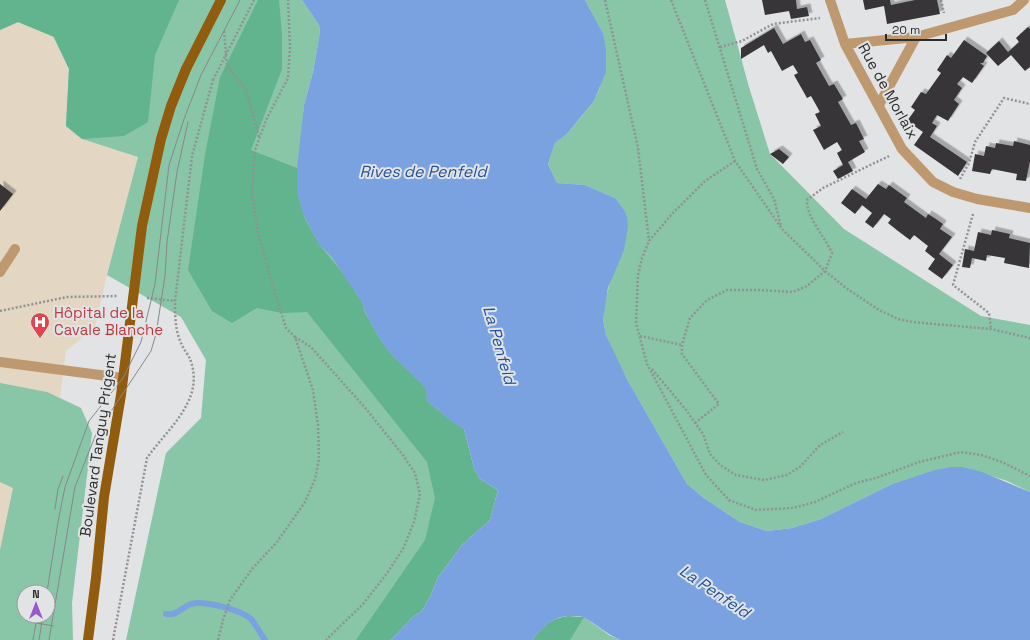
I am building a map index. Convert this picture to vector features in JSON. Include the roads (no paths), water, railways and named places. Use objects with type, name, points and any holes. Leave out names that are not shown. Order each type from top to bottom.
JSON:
[{"type":"main road","name":"Boulevard Tanguy Prigent","points":[[88,640],[104,497],[122,378],[142,226],[161,139],[170,106],[186,69],[221,0]]},
{"type":"street","name":"Rue de Morlaix","points":[[830,0],[845,44],[879,104],[902,149],[934,182],[953,192],[977,199],[1030,208]]},
{"type":"street","points":[[845,44],[916,37],[1013,10],[1024,0]]},
{"type":"street","points":[[879,104],[916,37]]},
{"type":"street","points":[[0,272],[15,249]]},
{"type":"street","points":[[0,362],[122,378]]},
{"type":"water","name":"Rives de Penfeld","points":[[302,0],[585,0],[603,33],[606,50],[606,72],[594,101],[567,134],[555,143],[548,164],[557,183],[585,185],[615,198],[627,216],[628,226],[624,250],[608,288],[603,319],[606,335],[627,379],[687,484],[704,498],[740,522],[767,531],[792,528],[821,519],[890,485],[935,470],[951,467],[964,467],[982,472],[1030,492],[1030,640],[620,640],[584,617],[566,616],[550,622],[532,640],[391,640],[413,617],[422,611],[431,595],[437,579],[462,545],[490,520],[498,490],[480,479],[474,468],[464,429],[454,423],[427,401],[426,388],[390,353],[380,339],[365,312],[362,302],[331,256],[319,244],[303,214],[297,191],[297,168],[304,105],[313,72],[320,32],[319,25]]},
{"type":"waterway","points":[[166,614],[173,614],[188,605],[197,603],[204,603],[231,609],[251,619],[265,640]]},
{"type":"tram line","points":[[48,584],[65,487],[89,421],[123,378],[141,342],[155,284],[169,165],[184,119],[201,75],[240,0]]},
{"type":"tram line","points":[[49,640],[75,487],[96,434],[151,351],[156,334],[165,276],[167,242],[177,172],[188,122]]},
{"type":"tram line","points":[[55,509],[58,489],[63,476]]},
{"type":"tram line","points":[[33,640],[36,624]]},
{"type":"tram line","points":[[42,624],[54,626]]},
{"type":"tram line","points":[[39,640],[42,624]]},
{"type":"place","name":"Hôpital de la Cavale Blanche","points":[[40,339]]},
{"type":"water label","name":"La Penfeld","points":[[500,345]]},
{"type":"water label","name":"La Penfeld","points":[[715,591]]}]
